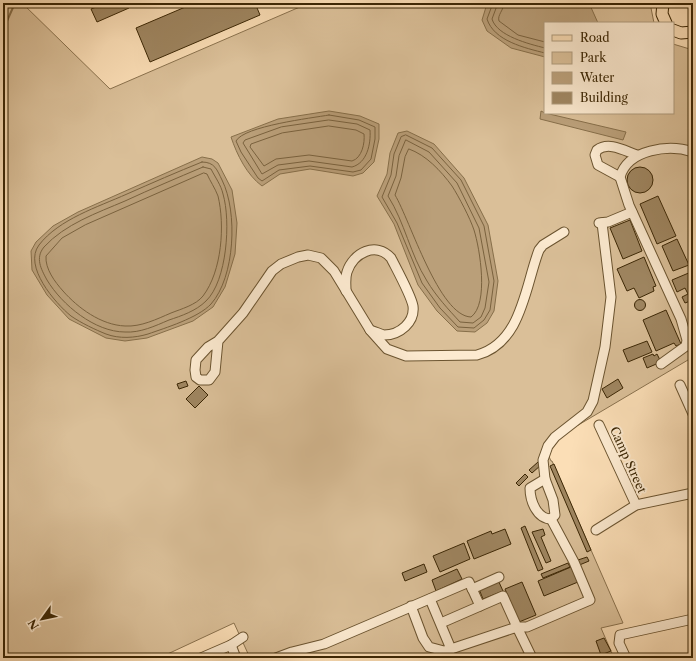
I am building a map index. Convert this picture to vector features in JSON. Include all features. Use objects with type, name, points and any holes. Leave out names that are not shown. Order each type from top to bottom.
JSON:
[{"type":"main road","points":[[662,4],[662,14],[666,22]]},
{"type":"main road","points":[[674,30],[692,34]]},
{"type":"street","points":[[620,178],[598,165],[595,157],[597,150],[604,147],[613,147],[637,156]]},
{"type":"street","points":[[661,364],[686,346],[686,335],[681,319],[632,212],[620,178],[624,167],[637,156],[660,150],[680,149],[693,152]]},
{"type":"street","points":[[544,479],[530,488],[530,496],[539,514],[545,519],[551,519],[555,515],[555,507],[544,479],[543,460],[548,446],[555,437],[587,412],[593,401],[605,347],[611,297],[600,223],[632,212]]},
{"type":"street","points":[[218,341],[243,313],[272,271],[281,264],[298,257],[308,255],[321,258],[334,271],[370,330],[387,349],[406,356],[477,355],[487,352],[497,345],[508,333],[522,308],[539,250],[543,245],[564,232]]},
{"type":"street","points":[[346,292],[347,271],[354,259],[370,250],[382,250],[386,253],[393,262],[412,304],[413,312],[406,325],[396,333],[382,335],[370,330]]},
{"type":"street","points":[[680,385],[693,414]]},
{"type":"street","name":"Camp Street","points":[[599,425],[636,505]]},
{"type":"street","points":[[596,530],[636,505],[693,493]]},
{"type":"street","points":[[411,606],[423,638],[429,647],[444,651],[517,627],[527,627],[590,600],[574,562],[551,519]]},
{"type":"street","points":[[472,589],[499,577]]},
{"type":"street","points":[[276,658],[292,652],[324,644],[469,582],[480,606]]},
{"type":"street","points":[[441,623],[503,596],[532,658]]},
{"type":"street","points":[[430,599],[451,649]]},
{"type":"street","points":[[626,658],[620,643],[620,635],[693,619]]},
{"type":"street","points":[[201,658],[231,645],[243,637]]},
{"type":"street","points":[[231,645],[236,658]]},
{"type":"green space","points":[[3,3],[22,3],[110,89],[309,3],[650,3],[654,22],[544,22],[544,114],[674,114],[674,44],[693,50],[693,357],[553,440],[547,452],[623,623],[601,628],[614,658],[250,658],[234,623],[159,658],[3,658]]},
{"type":"water","points":[[491,3],[589,3],[598,22],[544,22],[544,57],[511,48],[487,31],[482,20],[486,7]]},
{"type":"water","points":[[329,111],[360,116],[379,124],[379,139],[374,162],[363,173],[353,176],[310,169],[280,174],[262,186],[243,164],[231,137],[278,119]]},
{"type":"water","points":[[541,111],[544,114],[626,132],[623,140],[540,119]]},
{"type":"water","points":[[407,131],[434,144],[464,178],[488,225],[498,281],[494,311],[487,323],[475,332],[457,331],[437,311],[418,285],[394,224],[377,196],[387,174],[390,153],[398,133]]},
{"type":"water","points":[[202,157],[212,159],[218,163],[232,190],[237,223],[235,254],[225,287],[213,307],[193,321],[147,338],[125,341],[106,338],[69,319],[47,295],[32,270],[31,251],[36,242],[53,226],[78,212]]},
{"type":"building","points":[[113,3],[127,3],[129,8],[97,22],[91,9],[104,4],[105,6]]},
{"type":"building","points":[[190,3],[255,3],[260,15],[150,62],[136,28],[190,5]]},
{"type":"building","points":[[640,167],[649,171],[653,180],[649,189],[640,193],[631,189],[627,180],[631,171]]},
{"type":"building","points":[[658,196],[676,236],[657,244],[640,204]]},
{"type":"building","points":[[630,220],[642,251],[623,259],[610,228]]},
{"type":"building","points":[[677,239],[689,265],[673,271],[662,246]]},
{"type":"building","points":[[644,257],[656,286],[653,287],[654,291],[639,298],[634,288],[627,291],[617,269]]},
{"type":"building","points":[[691,272],[693,276],[693,300],[685,303],[682,297],[688,294],[685,288],[677,292],[672,280]]},
{"type":"building","points":[[640,299],[644,301],[646,305],[644,309],[640,311],[636,309],[634,305],[636,301]]},
{"type":"building","points":[[666,310],[681,344],[676,346],[674,343],[656,351],[643,320]]},
{"type":"building","points":[[647,341],[652,352],[628,362],[623,350]]},
{"type":"building","points":[[653,354],[654,356],[657,354],[661,362],[647,368],[643,358]]},
{"type":"building","points":[[618,379],[623,388],[607,398],[602,389]]},
{"type":"building","points":[[186,381],[188,386],[179,389],[177,384]]},
{"type":"building","points":[[199,386],[208,395],[195,408],[186,399]]},
{"type":"building","points":[[538,462],[541,465],[532,473],[529,470]]},
{"type":"building","points":[[554,464],[591,550],[587,552],[550,466]]},
{"type":"building","points":[[525,474],[528,477],[519,486],[516,483]]},
{"type":"building","points":[[525,526],[543,569],[538,571],[521,528]]},
{"type":"building","points":[[505,529],[511,544],[474,559],[467,541],[491,531],[492,534]]},
{"type":"building","points":[[543,529],[545,535],[541,537],[551,561],[546,563],[532,532]]},
{"type":"building","points":[[464,543],[470,559],[440,572],[433,556]]},
{"type":"building","points":[[587,557],[589,561],[577,566],[575,561]]},
{"type":"building","points":[[568,563],[570,567],[543,578],[541,574]]},
{"type":"building","points":[[424,564],[427,572],[405,581],[402,573]]},
{"type":"building","points":[[571,567],[578,582],[544,596],[538,581]]},
{"type":"building","points":[[457,569],[462,579],[436,591],[432,580]]},
{"type":"building","points":[[498,580],[503,591],[483,599],[479,589]]},
{"type":"building","points":[[522,582],[536,615],[519,622],[505,589]]},
{"type":"building","points":[[604,638],[611,651],[601,655],[596,641]]},
{"type":"waterway","points":[[3,30],[15,3]]}]
